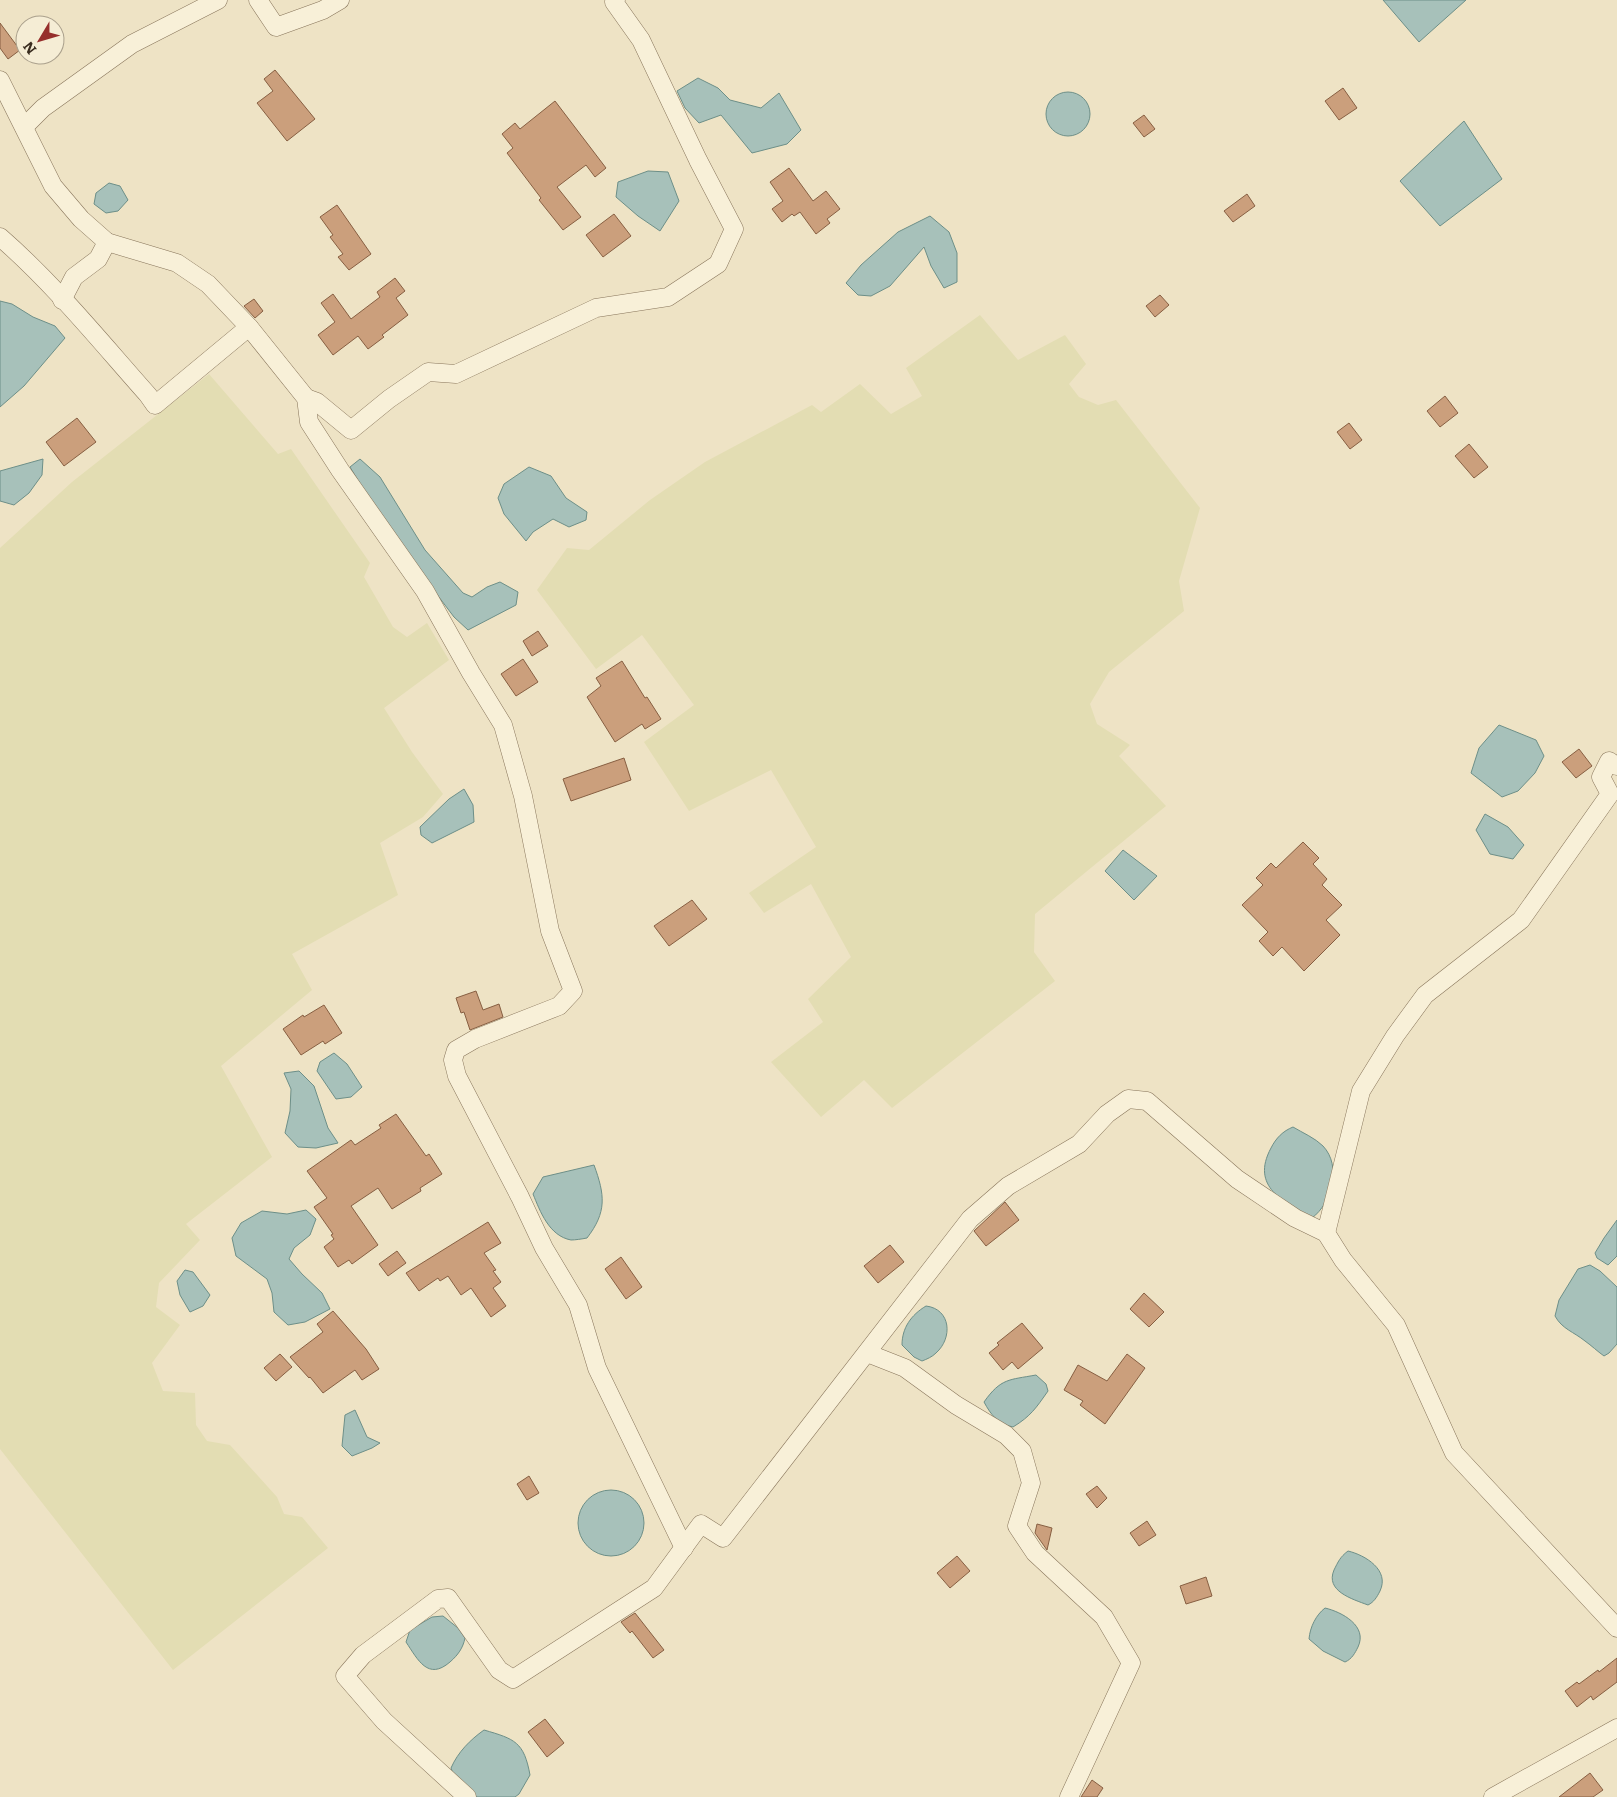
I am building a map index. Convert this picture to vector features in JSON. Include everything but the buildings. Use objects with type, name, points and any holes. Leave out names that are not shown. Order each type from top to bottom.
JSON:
[{"type":"street","points":[[24,127],[43,108],[132,44],[218,0]]},
{"type":"street","points":[[258,0],[276,27],[323,10],[340,0]]},
{"type":"street","points":[[0,80],[54,186],[81,219],[107,242],[177,263],[208,284],[249,327],[306,398],[317,402],[351,430],[389,399],[428,372],[456,374],[596,308],[668,297],[718,264],[734,229],[698,160],[641,40],[614,2],[616,0]]},
{"type":"street","points":[[0,236],[16,250],[62,300],[155,405],[249,327]]},
{"type":"street","points":[[62,300],[74,277],[98,258],[107,242]]},
{"type":"street","points":[[306,398],[309,422],[425,592],[471,673],[504,725],[523,796],[550,931],[573,991],[559,1006],[475,1039],[456,1050],[453,1060],[457,1076],[520,1197],[544,1248],[578,1305],[598,1368],[684,1548]]},
{"type":"street","points":[[1326,1233],[1361,1091],[1395,1036],[1425,995],[1521,920],[1610,794],[1601,777],[1609,760],[1617,766]]},
{"type":"street","points":[[467,1797],[384,1720],[345,1676],[363,1654],[438,1599],[448,1598],[499,1670],[514,1679],[654,1588],[701,1524],[723,1538],[970,1219],[1008,1186],[1079,1144],[1107,1114],[1128,1100],[1147,1101],[1237,1180],[1295,1218],[1326,1233],[1342,1260],[1396,1326],[1454,1453],[1617,1628]]},
{"type":"street","points":[[866,1353],[905,1368],[956,1405],[1006,1435],[1022,1451],[1031,1483],[1017,1526],[1035,1553],[1104,1617],[1131,1663],[1068,1797]]},
{"type":"street","points":[[1493,1797],[1617,1728]]},
{"type":"shaded area","points":[[980,315],[1018,360],[1065,335],[1086,364],[1069,384],[1079,397],[1098,405],[1116,400],[1200,508],[1179,581],[1184,611],[1109,672],[1090,704],[1097,724],[1130,745],[1119,756],[1166,806],[1035,914],[1034,952],[1055,981],[892,1108],[864,1080],[821,1117],[771,1062],[823,1022],[808,999],[851,957],[811,884],[764,913],[749,893],[816,847],[771,770],[689,811],[644,742],[694,705],[642,635],[596,669],[537,590],[567,548],[589,550],[650,500],[705,462],[812,405],[821,412],[860,384],[891,414],[922,396],[906,368]]},
{"type":"shaded area","points":[[209,374],[278,454],[291,449],[370,563],[364,577],[393,627],[407,637],[427,623],[449,660],[384,708],[412,752],[443,794],[423,817],[380,843],[398,895],[292,954],[312,990],[221,1066],[272,1157],[186,1224],[200,1240],[159,1283],[156,1307],[180,1325],[152,1363],[163,1391],[195,1393],[196,1425],[207,1441],[230,1445],[277,1497],[284,1514],[302,1517],[328,1548],[173,1670],[0,1449],[0,548],[72,482]]},
{"type":"water","points":[[1383,0],[1466,0],[1419,42]]},
{"type":"water","points":[[698,78],[718,88],[730,100],[761,108],[779,93],[801,130],[787,144],[752,153],[721,115],[699,123],[685,108],[677,91]]},
{"type":"water","points":[[1068,92],[1080,96],[1086,102],[1090,114],[1086,126],[1080,132],[1068,136],[1056,132],[1050,126],[1046,114],[1050,102],[1056,96]]},
{"type":"water","points":[[1464,121],[1502,179],[1440,226],[1400,181]]},
{"type":"water","points":[[648,171],[668,172],[679,201],[660,231],[638,216],[616,197],[618,182]]},
{"type":"water","points":[[109,183],[120,186],[128,200],[118,211],[106,213],[94,204],[96,193]]},
{"type":"water","points":[[930,216],[949,232],[957,253],[957,282],[944,288],[931,266],[924,247],[890,286],[871,296],[858,295],[846,283],[861,265],[898,232]]},
{"type":"water","points":[[0,301],[12,304],[33,317],[55,326],[65,338],[24,386],[0,407]]},
{"type":"water","points":[[43,459],[42,475],[29,493],[14,505],[0,501],[0,471]]},
{"type":"water","points":[[360,459],[380,477],[425,550],[463,593],[472,597],[487,587],[500,582],[518,592],[516,605],[468,630],[454,617],[423,576],[350,467]]},
{"type":"water","points":[[529,467],[551,476],[566,498],[587,512],[586,520],[569,527],[553,519],[533,532],[526,541],[504,514],[498,498],[504,484]]},
{"type":"water","points":[[1499,725],[1536,740],[1544,756],[1535,773],[1518,791],[1502,797],[1471,773],[1479,748]]},
{"type":"water","points":[[464,789],[473,805],[474,822],[432,843],[421,835],[420,827],[449,799]]},
{"type":"water","points":[[1485,814],[1508,827],[1524,845],[1513,859],[1490,854],[1476,830]]},
{"type":"water","points":[[1123,850],[1157,876],[1134,900],[1105,871]]},
{"type":"water","points":[[334,1053],[347,1064],[362,1087],[351,1097],[336,1099],[317,1071],[320,1062]]},
{"type":"water","points":[[299,1071],[314,1086],[328,1128],[338,1143],[316,1148],[298,1147],[285,1133],[290,1111],[291,1089],[284,1073]]},
{"type":"water","points":[[1293,1127],[1323,1146],[1329,1154],[1332,1164],[1332,1184],[1329,1194],[1325,1203],[1312,1218],[1281,1199],[1267,1183],[1265,1173],[1266,1162],[1271,1148],[1283,1133]]},
{"type":"water","points":[[594,1165],[602,1194],[601,1211],[598,1220],[587,1238],[571,1240],[563,1238],[546,1222],[533,1194],[543,1177]]},
{"type":"water","points":[[306,1210],[316,1219],[310,1235],[294,1248],[289,1259],[322,1293],[330,1309],[305,1322],[288,1325],[274,1312],[272,1293],[267,1279],[236,1256],[232,1238],[241,1223],[262,1211],[287,1214]]},
{"type":"water","points":[[1617,1220],[1617,1256],[1608,1265],[1597,1258],[1595,1253]]},
{"type":"water","points":[[1590,1265],[1600,1271],[1617,1287],[1617,1344],[1604,1356],[1565,1327],[1555,1316],[1559,1300],[1578,1269]]},
{"type":"water","points":[[185,1270],[193,1272],[210,1295],[203,1306],[190,1312],[180,1295],[177,1281]]},
{"type":"water","points":[[926,1306],[934,1308],[945,1318],[947,1332],[945,1340],[936,1353],[922,1361],[914,1357],[902,1345],[902,1339],[908,1322]]},
{"type":"water","points":[[1036,1375],[1046,1384],[1048,1391],[1033,1411],[1024,1419],[1013,1427],[1003,1424],[989,1411],[984,1402],[1001,1384],[1006,1381]]},
{"type":"water","points":[[355,1410],[367,1437],[380,1443],[352,1456],[342,1446],[345,1415]]},
{"type":"water","points":[[605,1490],[617,1490],[629,1495],[639,1505],[644,1517],[642,1536],[629,1551],[617,1556],[605,1556],[593,1551],[583,1541],[578,1529],[578,1517],[583,1505],[593,1495]]},
{"type":"water","points":[[1348,1551],[1368,1560],[1379,1570],[1382,1576],[1380,1591],[1368,1605],[1348,1597],[1337,1589],[1333,1583],[1334,1570],[1338,1562]]},
{"type":"water","points":[[1325,1608],[1339,1613],[1352,1621],[1359,1633],[1358,1647],[1351,1658],[1345,1662],[1323,1651],[1309,1639],[1314,1622]]},
{"type":"water","points":[[443,1616],[458,1628],[465,1638],[460,1651],[450,1662],[442,1667],[430,1669],[419,1661],[406,1642],[410,1630],[432,1617]]},
{"type":"water","points":[[484,1730],[511,1739],[525,1755],[530,1775],[519,1794],[515,1797],[475,1797],[455,1779],[451,1768],[454,1762],[465,1747]]}]
